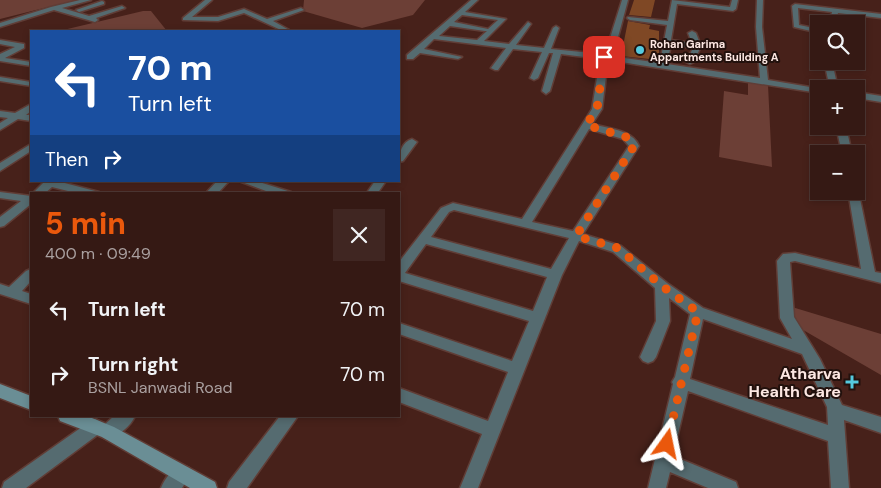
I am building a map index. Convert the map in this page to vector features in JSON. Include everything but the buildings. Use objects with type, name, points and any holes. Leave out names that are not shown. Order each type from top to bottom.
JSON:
[{"type":"street","points":[[0,25],[53,8],[88,0]]},
{"type":"street","points":[[209,0],[185,19],[218,19],[244,11],[286,30]]},
{"type":"street","points":[[410,57],[475,0]]},
{"type":"street","points":[[525,223],[597,109],[604,57],[610,52],[625,0]]},
{"type":"street","points":[[663,66],[674,1],[733,8],[735,0]]},
{"type":"street","points":[[760,0],[759,27],[764,81]]},
{"type":"street","points":[[70,12],[102,3]]},
{"type":"street","points":[[79,15],[112,6]]},
{"type":"street","points":[[810,29],[796,26],[795,6],[881,16]]},
{"type":"street","points":[[466,7],[508,13]]},
{"type":"street","points":[[53,8],[92,19],[122,8]]},
{"type":"street","points":[[266,22],[302,10]]},
{"type":"street","points":[[835,15],[836,10]]},
{"type":"street","points":[[433,36],[478,39],[498,25],[503,19],[460,12]]},
{"type":"street","points":[[630,18],[671,23]]},
{"type":"street","points":[[450,21],[498,25]]},
{"type":"street","points":[[450,21],[485,29]]},
{"type":"street","points":[[495,68],[528,24]]},
{"type":"street","points":[[534,78],[556,28]]},
{"type":"street","points":[[441,29],[478,39],[512,45],[810,89]]},
{"type":"street","points":[[690,62],[697,46],[692,33]]},
{"type":"street","points":[[0,42],[21,46],[0,58]]},
{"type":"street","points":[[426,42],[466,50]]},
{"type":"street","points":[[667,42],[697,46]]},
{"type":"street","points":[[418,50],[458,57]]},
{"type":"street","points":[[546,91],[558,51]]},
{"type":"street","points":[[0,58],[30,64]]},
{"type":"street","points":[[0,79],[29,82]]},
{"type":"street","points":[[865,97],[881,99]]},
{"type":"street","points":[[0,127],[30,108]]},
{"type":"street","points":[[0,114],[30,118]]},
{"type":"street","points":[[469,488],[555,275],[576,236],[634,146],[632,141],[626,137],[586,125]]},
{"type":"street","points":[[400,158],[412,142]]},
{"type":"street","points":[[0,168],[30,148]]},
{"type":"street","points":[[39,192],[51,182],[88,192]]},
{"type":"street","points":[[212,192],[223,182]]},
{"type":"street","points":[[247,182],[280,192]]},
{"type":"street","points":[[373,192],[380,182]]},
{"type":"street","points":[[0,195],[30,197]]},
{"type":"street","points":[[0,223],[30,199]]},
{"type":"street","points":[[840,488],[835,410],[816,363],[787,318],[783,261],[788,257],[795,257],[875,276],[856,200]]},
{"type":"street","points":[[400,271],[449,207],[456,207],[618,248],[662,286],[698,312],[807,350]]},
{"type":"street","points":[[423,239],[555,275]]},
{"type":"street","points":[[6,291],[30,275]]},
{"type":"street","points":[[400,276],[538,318]]},
{"type":"street","points":[[648,357],[663,321],[662,286]]},
{"type":"street","points":[[6,291],[30,299]]},
{"type":"street","points":[[657,488],[680,382],[698,312]]},
{"type":"street","points":[[400,328],[517,369]]},
{"type":"street","points":[[680,382],[837,436]]},
{"type":"street","points":[[0,391],[30,403]]},
{"type":"street","points":[[400,395],[492,430]]},
{"type":"street","points":[[835,410],[881,426]]},
{"type":"street","points":[[68,417],[101,430],[176,481],[208,488]]},
{"type":"street","points":[[11,488],[101,430],[125,417]]},
{"type":"street","points":[[236,488],[289,417]]},
{"type":"street","points":[[663,460],[729,488]]},
{"type":"shaded area","points":[[0,0],[76,0],[0,19]]},
{"type":"shaded area","points":[[304,0],[425,0],[413,15],[362,28],[303,11]]},
{"type":"shaded area","points":[[143,11],[151,11],[166,30],[63,30]]},
{"type":"shaded area","points":[[748,81],[768,85],[772,167],[719,157],[724,91],[748,95]]},
{"type":"shaded area","points":[[792,307],[881,334],[881,375],[791,323]]},
{"type":"place","name":"Rohan Garima Appartments Building A","points":[[640,50]]},
{"type":"place","name":"Atharva Health Care","points":[[852,382]]},
{"type":"route","points":[[604,57],[597,109],[586,125],[626,137],[632,141],[634,146],[576,236],[618,248],[662,286],[698,312],[680,382],[667,444]]}]
